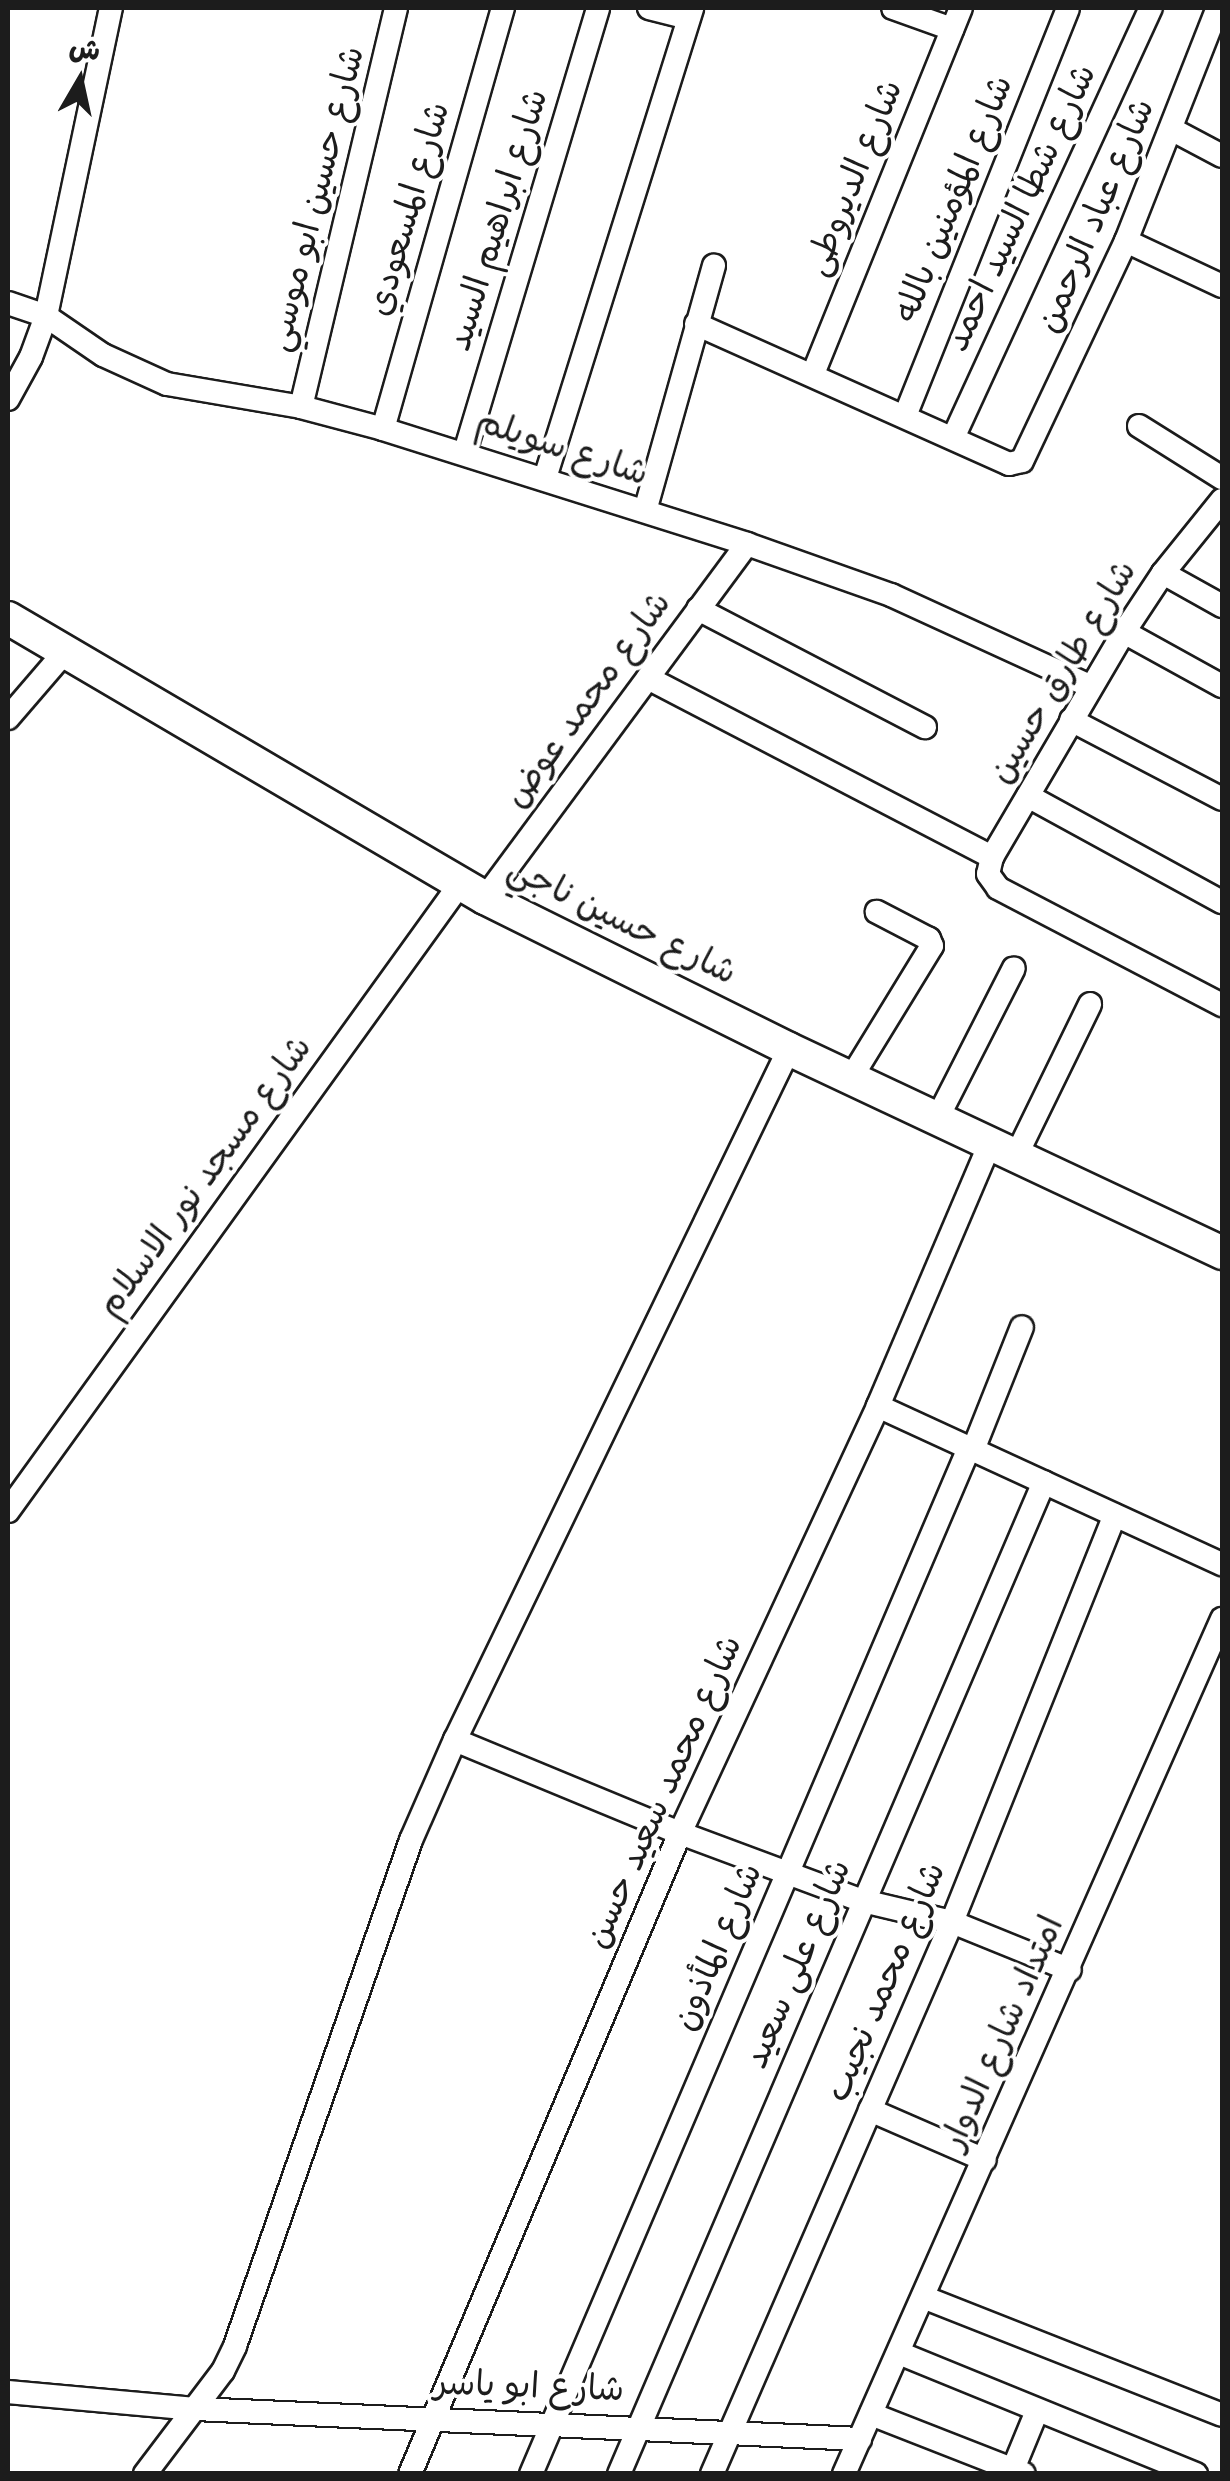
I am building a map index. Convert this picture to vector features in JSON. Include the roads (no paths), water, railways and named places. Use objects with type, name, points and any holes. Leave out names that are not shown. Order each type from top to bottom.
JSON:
[{"type":"street","points":[[8,399],[31,358],[46,316],[111,8]]},
{"type":"street","name":"شارع حسين ابو موسي","points":[[302,407],[396,8]]},
{"type":"street","name":"شارع المسعودي","points":[[383,429],[503,8]]},
{"type":"street","name":"شارع ابراهيم السيد","points":[[465,452],[598,8]]},
{"type":"street","points":[[545,478],[690,13],[649,8]]},
{"type":"street","points":[[893,8],[956,18]]},
{"type":"street","name":"شارع المؤمنين بالله","points":[[905,416],[1068,8]]},
{"type":"street","name":"شارع شطا السيد احمد","points":[[953,438],[1151,8]]},
{"type":"street","name":"شارع عباد الرحمن","points":[[953,438],[1008,464],[1022,462],[1032,450],[1173,130],[1218,8]]},
{"type":"street","name":"شارع الديروطى","points":[[813,374],[956,18]]},
{"type":"street","points":[[1173,130],[1222,156]]},
{"type":"street","points":[[1126,241],[1222,286]]},
{"type":"street","points":[[644,511],[714,265]]},
{"type":"street","name":"شارع سويلم","points":[[8,303],[46,316],[103,356],[167,384],[302,407],[383,429],[747,544],[891,595],[1090,686]]},
{"type":"street","points":[[696,324],[953,438]]},
{"type":"street","points":[[1140,426],[1222,478]]},
{"type":"street","name":"شارع طارق حسين","points":[[992,857],[1124,632],[1163,573],[1219,512]]},
{"type":"street","name":"شارع محمد عوض","points":[[473,891],[648,678],[747,544]]},
{"type":"street","points":[[1163,573],[1222,606]]},
{"type":"street","points":[[698,610],[925,727]]},
{"type":"street","name":"شارع حسين ناجي","points":[[8,618],[63,654],[473,891],[790,1049],[1222,1253]]},
{"type":"street","points":[[1124,632],[1222,686]]},
{"type":"street","points":[[8,718],[63,654]]},
{"type":"street","points":[[648,678],[992,857],[988,874],[998,888],[1222,1005]]},
{"type":"street","points":[[1071,720],[1222,800]]},
{"type":"street","points":[[1028,796],[1222,902]]},
{"type":"street","name":"شارع مسجد نور الاسلام","points":[[8,1510],[473,891]]},
{"type":"street","points":[[851,1078],[932,946],[929,940],[876,912]]},
{"type":"street","points":[[937,1119],[1014,968]]},
{"type":"street","name":"شارع محمد سعيد حسن","points":[[410,2474],[680,1833],[878,1406],[1003,1150],[1090,1004]]},
{"type":"street","points":[[145,2474],[172,2432],[223,2371],[245,2319],[411,1840],[455,1740],[790,1049]]},
{"type":"street","name":"شارع المأذون","points":[[531,2474],[1022,1326]]},
{"type":"street","points":[[878,1406],[1222,1564]]},
{"type":"street","name":"شارع على سعيد","points":[[619,2474],[1044,1482]]},
{"type":"street","name":"شارع محمد نجيب","points":[[712,2474],[952,1922],[1115,1514]]},
{"type":"street","name":"امتداد شارع الدوار","points":[[844,2474],[1070,1970],[1222,1618]]},
{"type":"street","points":[[455,1740],[680,1833],[863,1901],[952,1922],[1070,1970]]},
{"type":"street","points":[[870,2110],[985,2160]]},
{"type":"street","points":[[924,2297],[1222,2412]]},
{"type":"street","points":[[898,2353],[1196,2474]]},
{"type":"street","name":"شارع ابو ياسر","points":[[8,2392],[195,2409],[639,2426],[860,2439]]},
{"type":"street","points":[[871,2414],[1016,2472],[1037,2410]]}]
